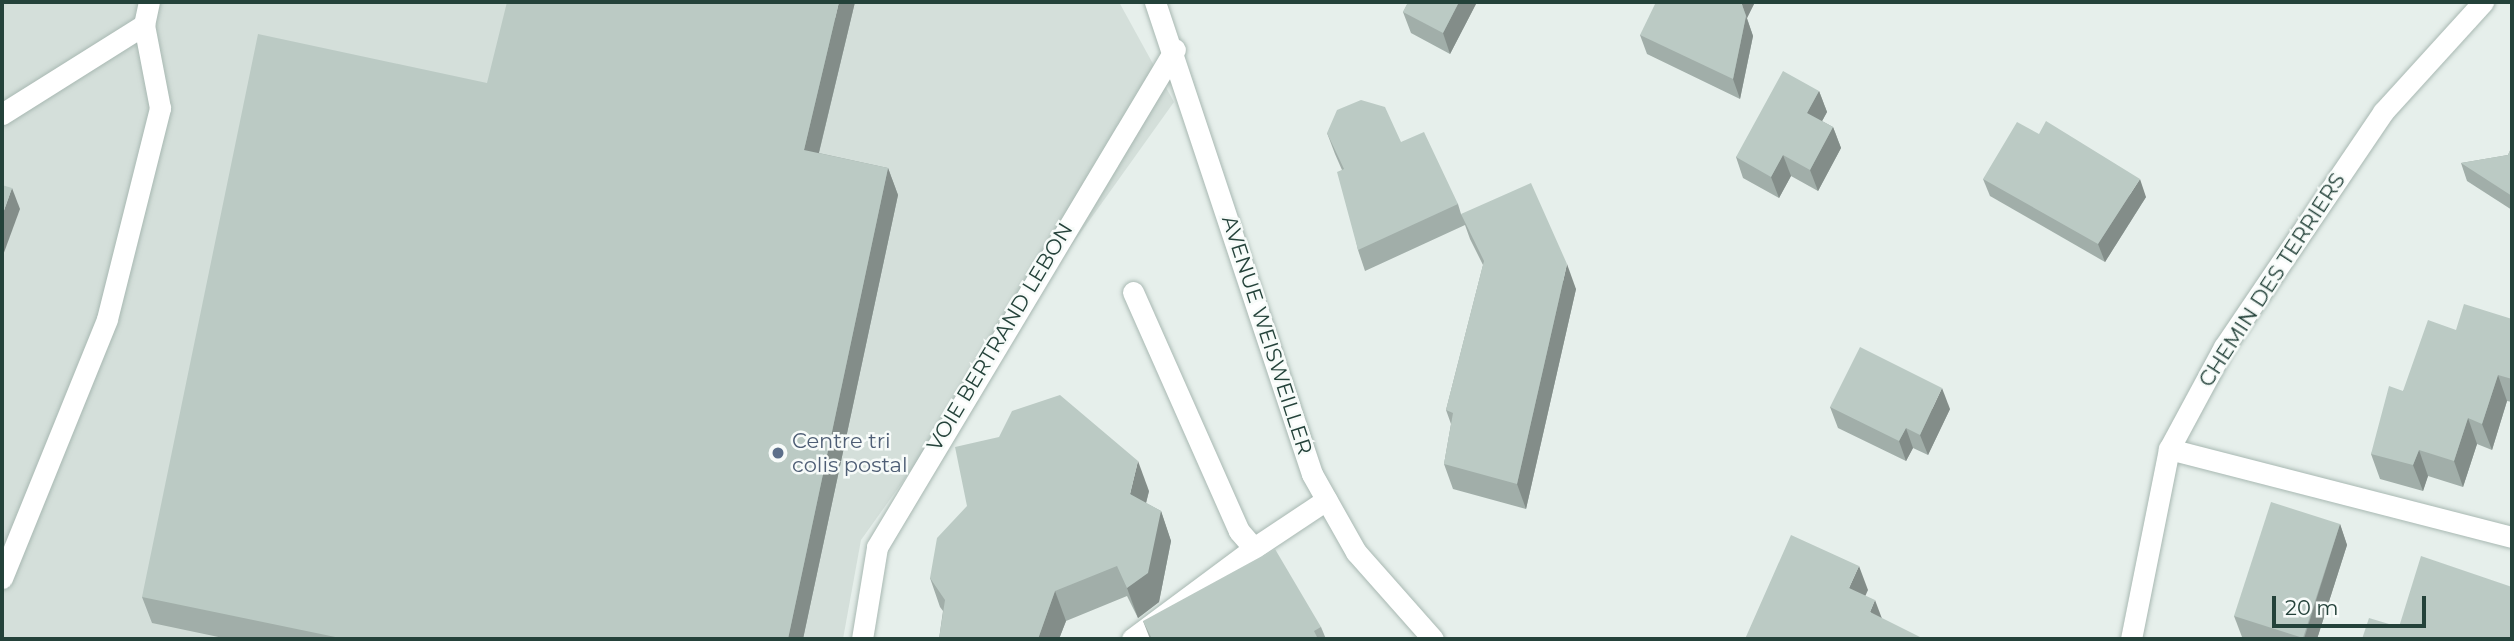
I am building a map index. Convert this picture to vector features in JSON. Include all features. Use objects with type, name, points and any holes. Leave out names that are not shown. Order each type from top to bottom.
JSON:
[{"type":"street","points":[[2,578],[107,318],[160,108],[144,25],[149,2]]},
{"type":"street","name":"AVENUE WEISWEILLER","points":[[1155,2],[1175,49],[1312,474],[1356,552],[1433,639]]},
{"type":"street","name":"CHEMIN DES TERRIERS","points":[[2131,639],[2169,449],[2224,347],[2383,111],[2483,2]]},
{"type":"street","points":[[2,114],[144,25]]},
{"type":"street","name":"VOIE BERTRAND LEBON","points":[[862,639],[877,547],[1175,49]]},
{"type":"street","points":[[1133,292],[1238,531],[1254,548]]},
{"type":"street","points":[[2169,449],[2512,537]]},
{"type":"street","points":[[1132,639],[1254,548],[1326,500]]},
{"type":"shaded area","points":[[2,2],[1119,2],[1174,102],[861,540],[843,639],[2,639]]},
{"type":"building","points":[[507,2],[839,2],[804,150],[888,168],[788,639],[345,639],[142,597],[258,34],[487,83]]},
{"type":"building","points":[[1408,2],[1459,2],[1443,33],[1403,12]]},
{"type":"building","points":[[1656,2],[1741,2],[1746,16],[1733,79],[1640,35]]},
{"type":"building","points":[[1783,71],[1819,91],[1807,113],[1833,127],[1810,170],[1783,155],[1771,177],[1736,157]]},
{"type":"building","points":[[1361,100],[1385,107],[1401,142],[1424,132],[1458,204],[1358,250],[1337,172],[1344,169],[1327,133],[1337,110]]},
{"type":"building","points":[[2046,121],[2140,179],[2098,244],[1983,179],[2017,122],[2039,134]]},
{"type":"building","points":[[2512,146],[2512,196],[2461,163],[2508,155]]},
{"type":"building","points":[[1531,183],[1567,264],[1517,484],[1444,464],[1453,413],[1446,410],[1484,261],[1461,214]]},
{"type":"building","points":[[2,185],[12,188],[2,216]]},
{"type":"building","points":[[2464,304],[2512,319],[2512,379],[2498,375],[2482,424],[2468,418],[2454,461],[2419,450],[2413,465],[2371,454],[2389,386],[2403,391],[2428,320],[2456,330]]},
{"type":"building","points":[[1860,347],[1942,388],[1920,435],[1906,428],[1899,441],[1830,407]]},
{"type":"building","points":[[1060,395],[1138,461],[1130,494],[1161,511],[1148,573],[1127,588],[1117,566],[1055,591],[1038,639],[939,639],[945,600],[930,578],[937,538],[967,506],[955,447],[999,437],[1012,411]]},
{"type":"building","points":[[2271,502],[2340,524],[2303,638],[2234,616]]},
{"type":"building","points":[[1791,535],[1859,566],[1849,588],[1875,600],[1870,612],[1924,639],[1745,639]]},
{"type":"building","points":[[1275,549],[1321,627],[1314,631],[1318,639],[1152,639],[1143,621]]},
{"type":"building","points":[[2421,556],[2512,587],[2512,639],[2362,639],[2369,618],[2399,627]]},
{"type":"place","name":"Centre tri colis postal","points":[[778,453]]}]
